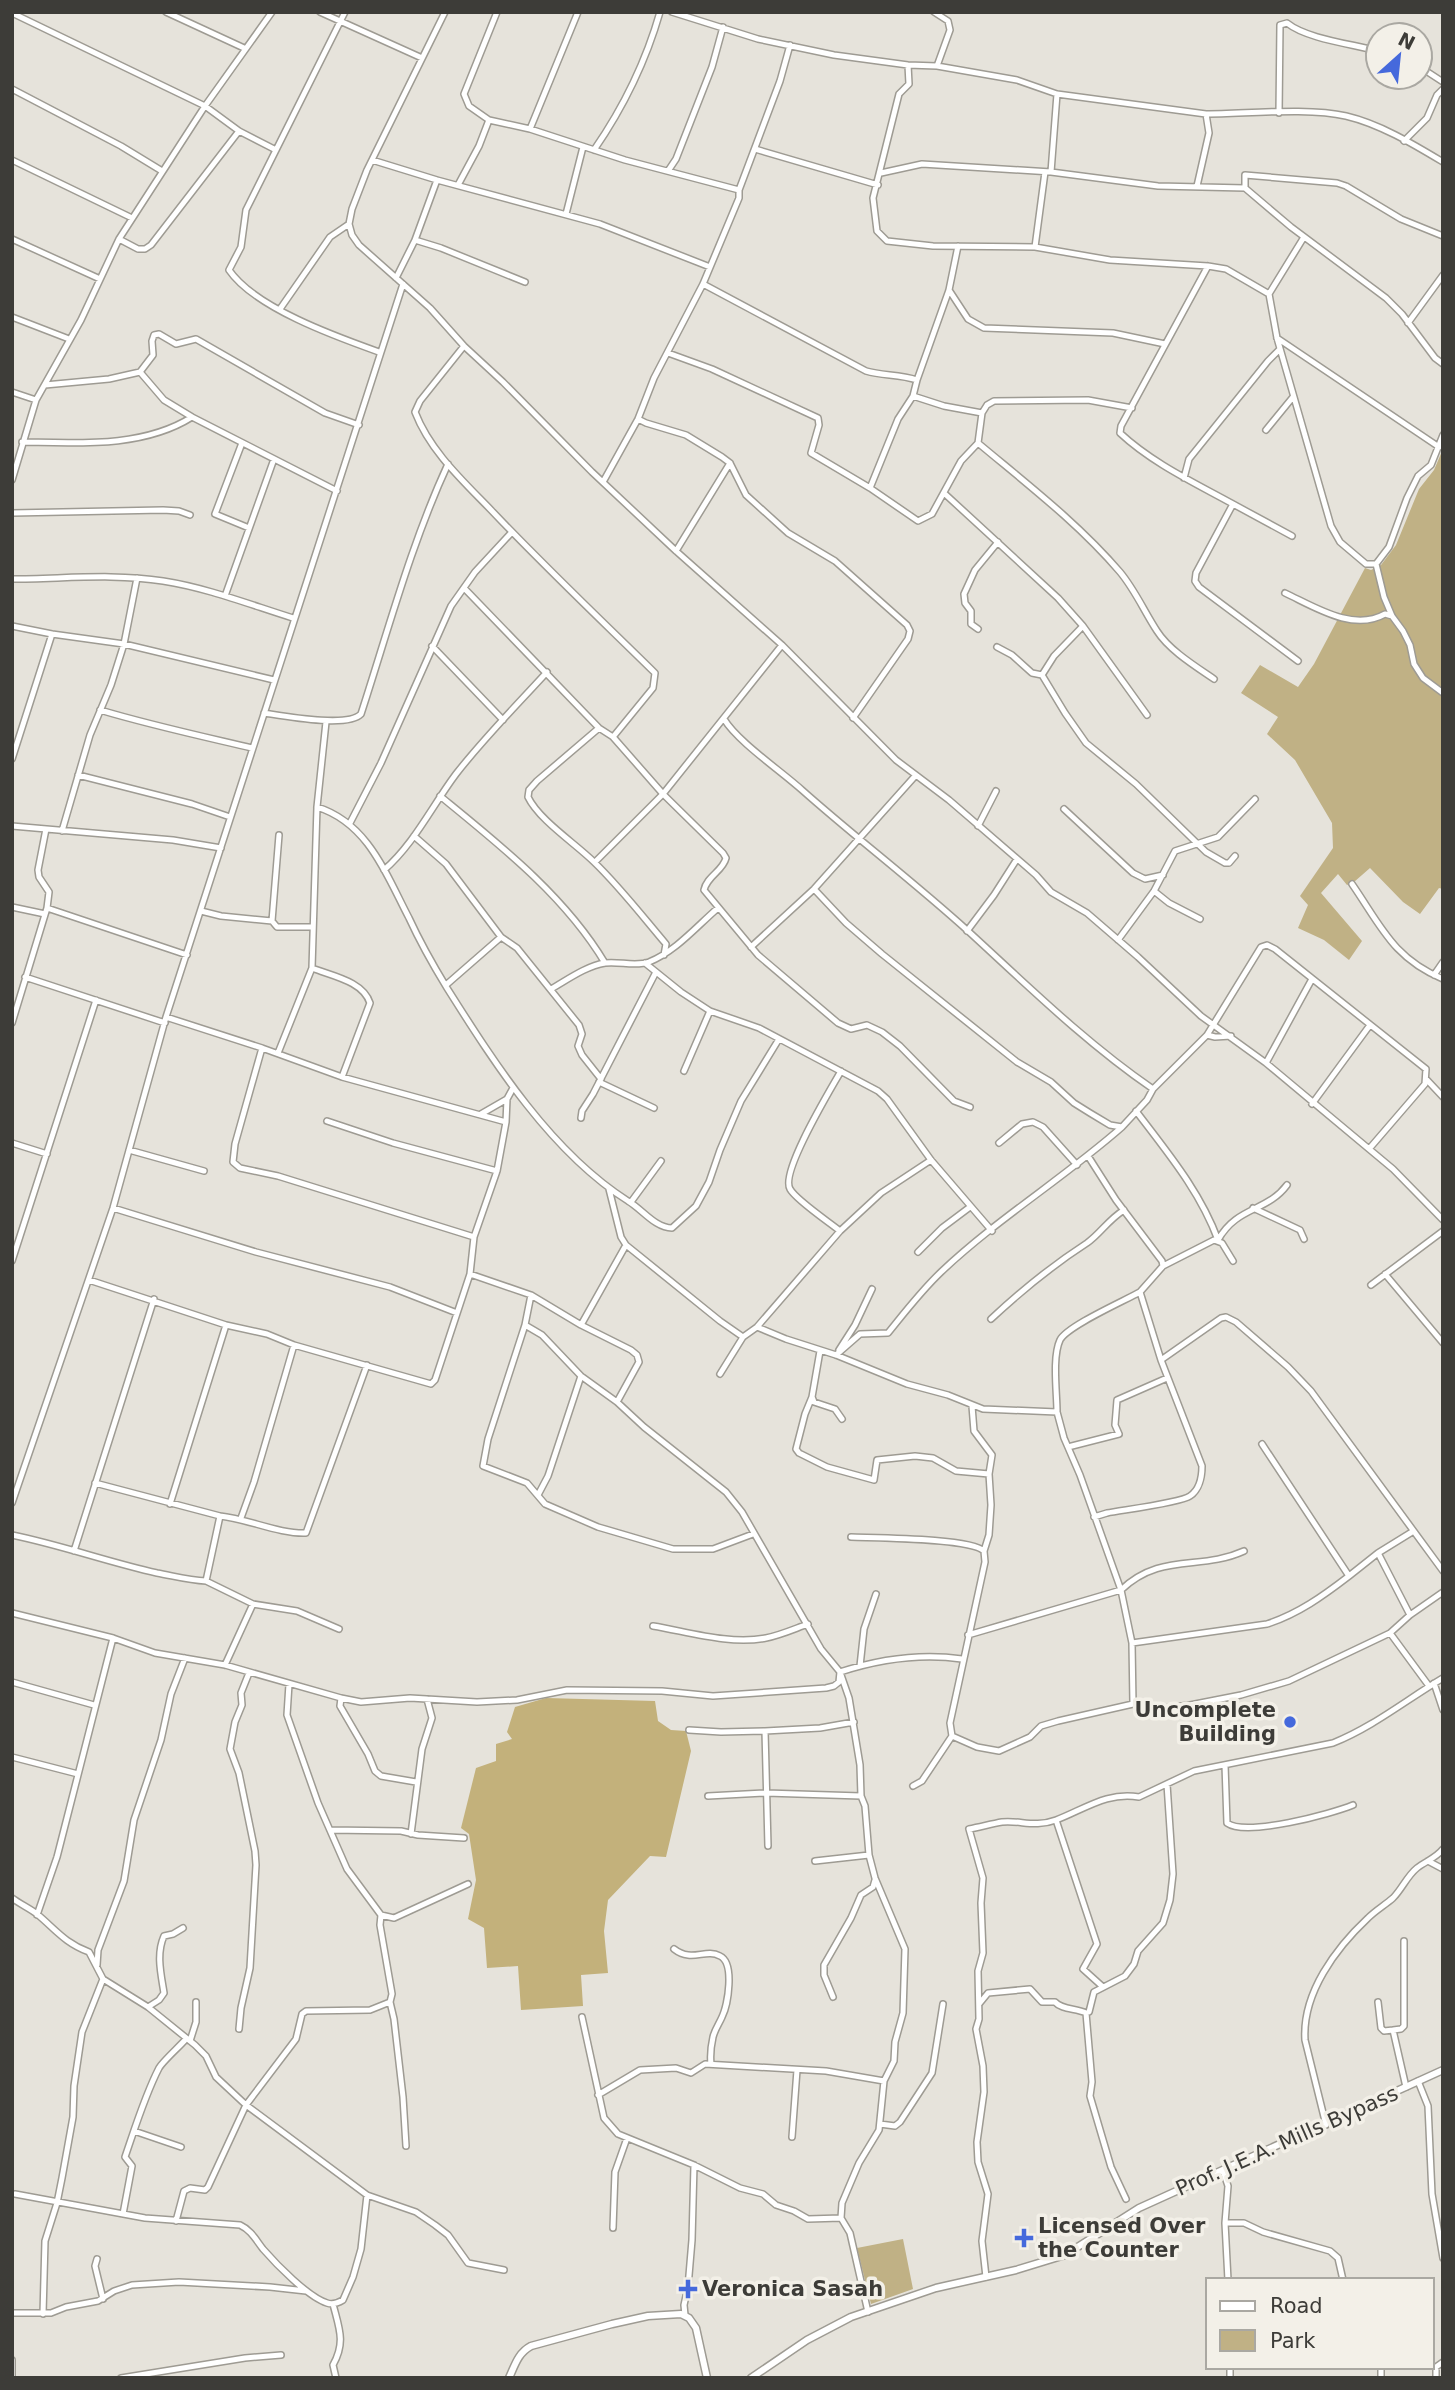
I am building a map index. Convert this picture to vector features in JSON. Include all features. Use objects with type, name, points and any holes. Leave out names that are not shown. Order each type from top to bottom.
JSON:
[{"type":"street","points":[[166,12],[244,48]]},
{"type":"street","points":[[12,480],[14,466],[36,400],[81,320],[119,239],[244,48],[272,12]]},
{"type":"street","points":[[320,12],[422,58]]},
{"type":"street","points":[[345,12],[246,210],[241,247],[229,270],[257,296],[280,309],[332,336],[379,352]]},
{"type":"street","points":[[445,12],[372,160],[352,209],[349,224],[359,245],[430,308],[547,429],[676,551],[782,645],[853,718],[916,775],[949,800],[1051,892],[1087,913],[1201,1016],[1266,1063],[1393,1169],[1443,1220]]},
{"type":"street","points":[[497,12],[464,94],[468,106],[489,120],[530,129],[583,147],[739,190]]},
{"type":"street","points":[[530,129],[578,12]]},
{"type":"street","points":[[594,150],[608,130],[638,72],[653,39],[660,12]]},
{"type":"street","points":[[672,12],[758,39],[834,55],[937,66],[1017,80],[1057,94],[1206,114],[1316,113],[1346,116],[1381,128],[1443,162]]},
{"type":"street","points":[[934,12],[948,21],[950,30],[937,66]]},
{"type":"street","points":[[12,13],[205,107],[239,131],[276,150]]},
{"type":"street","points":[[1279,113],[1280,24],[1287,23],[1315,38],[1329,38],[1364,47]]},
{"type":"street","points":[[668,171],[676,159],[712,67],[723,27]]},
{"type":"street","points":[[603,482],[638,419],[654,378],[703,284],[739,198],[739,190],[780,81],[790,45]]},
{"type":"street","points":[[908,65],[909,84],[899,94],[873,198],[877,231],[887,241],[958,246],[1035,247],[1110,260],[1208,266],[1226,269],[1269,294]]},
{"type":"street","points":[[12,89],[121,146],[162,171]]},
{"type":"street","points":[[1404,141],[1427,118],[1437,95],[1443,89]]},
{"type":"street","points":[[1035,247],[1048,172],[1057,94]]},
{"type":"street","points":[[1197,186],[1209,132],[1206,114]]},
{"type":"street","points":[[458,185],[479,146],[489,120]]},
{"type":"street","points":[[119,239],[145,250],[239,131]]},
{"type":"street","points":[[566,214],[583,147]]},
{"type":"street","points":[[755,149],[878,185]]},
{"type":"street","points":[[12,160],[132,218]]},
{"type":"street","points":[[372,160],[600,224],[710,267]]},
{"type":"street","points":[[881,173],[922,164],[1048,172],[1158,186],[1245,188],[1304,237],[1372,286],[1402,314],[1435,358],[1443,364]]},
{"type":"street","points":[[1245,188],[1245,175],[1337,183],[1401,219],[1443,236]]},
{"type":"street","points":[[396,278],[415,240],[437,180]]},
{"type":"street","points":[[280,309],[330,237],[349,224]]},
{"type":"street","points":[[1304,237],[1269,294],[1277,338],[1334,531],[1340,542],[1355,556],[1366,564],[1376,564]]},
{"type":"street","points":[[12,239],[100,279]]},
{"type":"street","points":[[415,240],[525,282]]},
{"type":"street","points":[[870,488],[898,419],[913,396],[916,380],[949,290],[958,246]]},
{"type":"street","points":[[1208,266],[1121,426],[1120,433],[1132,445],[1184,478],[1292,536]]},
{"type":"street","points":[[1408,323],[1443,275]]},
{"type":"street","points":[[12,1503],[113,1208],[166,1020],[293,618],[359,425],[379,352],[403,284]]},
{"type":"street","points":[[703,284],[866,371],[883,376],[901,375],[916,380]]},
{"type":"street","points":[[949,290],[968,319],[984,328],[1113,333],[1165,344]]},
{"type":"street","points":[[12,317],[69,339]]},
{"type":"street","points":[[45,385],[109,379],[140,372],[153,355],[152,341],[154,335],[159,334],[176,344],[196,339],[325,413],[359,425]]},
{"type":"street","points":[[1277,338],[1439,447]]},
{"type":"street","points":[[464,346],[421,401],[415,412],[419,424],[447,464],[655,673],[653,688],[613,737]]},
{"type":"street","points":[[1184,478],[1189,459],[1280,349]]},
{"type":"street","points":[[668,353],[712,369],[818,418],[819,425],[811,453],[870,488],[918,521],[932,514],[961,461],[978,443],[982,413],[987,405],[994,401],[1088,400],[1132,408]]},
{"type":"street","points":[[140,372],[164,400],[192,417],[337,491]]},
{"type":"street","points":[[12,392],[36,400]]},
{"type":"street","points":[[913,396],[944,407],[982,413]]},
{"type":"street","points":[[1266,430],[1293,397]]},
{"type":"street","points":[[22,442],[108,441],[162,432],[192,417]]},
{"type":"street","points":[[638,419],[686,435],[708,446],[730,463],[746,495],[788,533],[835,561],[910,631],[908,639],[853,718]]},
{"type":"street","points":[[1376,564],[1389,547],[1407,498],[1418,477],[1431,466],[1443,435]]},
{"type":"street","points":[[242,443],[215,514],[250,528]]},
{"type":"street","points":[[978,443],[1070,520],[1121,573],[1158,633],[1190,663],[1214,679]]},
{"type":"street","points":[[225,596],[274,459]]},
{"type":"street","points":[[676,551],[730,463]]},
{"type":"street","points":[[264,713],[326,722],[333,719],[357,719],[361,714],[433,495],[447,464]]},
{"type":"street","points":[[945,494],[1058,598],[1083,626],[1147,715]]},
{"type":"street","points":[[1233,504],[1196,573],[1195,581],[1199,587],[1298,661]]},
{"type":"street","points":[[12,513],[163,510],[190,514]]},
{"type":"street","points":[[349,823],[381,762],[451,606],[512,532]]},
{"type":"street","points":[[978,629],[970,622],[971,611],[965,603],[964,594],[975,570],[998,542]]},
{"type":"street","points":[[1376,564],[1384,597],[1410,645],[1414,664],[1423,678],[1443,693]]},
{"type":"street","points":[[12,579],[137,578],[165,581],[225,596],[293,618]]},
{"type":"street","points":[[62,831],[78,775],[124,644],[137,578]]},
{"type":"street","points":[[464,588],[599,728],[613,737],[726,858],[725,863],[704,885],[704,890],[767,964],[829,1017],[846,1028],[867,1025],[900,1046],[954,1101],[970,1107]]},
{"type":"street","points":[[1285,593],[1315,608],[1349,619],[1374,620],[1385,614],[1392,616]]},
{"type":"street","points":[[12,626],[124,644],[274,680]]},
{"type":"street","points":[[1042,675],[1054,656],[1083,626]]},
{"type":"street","points":[[12,759],[51,634]]},
{"type":"street","points":[[595,862],[663,793],[782,645]]},
{"type":"street","points":[[432,646],[503,720]]},
{"type":"street","points":[[998,647],[1012,655],[1032,673],[1042,675],[1086,743],[1136,784],[1191,838],[1200,843],[1206,852],[1225,863],[1229,863],[1234,856]]},
{"type":"street","points":[[384,870],[395,861],[414,836],[477,747],[547,672]]},
{"type":"street","points":[[100,710],[252,748]]},
{"type":"street","points":[[724,719],[736,734],[790,778],[859,841],[967,930],[1052,1010],[1114,1062],[1153,1089]]},
{"type":"street","points":[[278,1053],[312,968],[317,807],[326,722]]},
{"type":"street","points":[[599,728],[537,781],[529,790],[528,797],[556,828],[595,862],[666,944],[664,955]]},
{"type":"street","points":[[78,775],[192,804],[230,817]]},
{"type":"street","points":[[751,947],[814,889],[916,775]]},
{"type":"street","points":[[978,826],[996,791]]},
{"type":"street","points":[[440,796],[510,853],[589,935],[605,963]]},
{"type":"street","points":[[1118,940],[1154,891],[1175,851],[1218,837],[1255,799]]},
{"type":"street","points":[[317,807],[329,810],[349,823],[369,844],[446,985],[513,1088],[541,1123],[608,1189],[631,1202],[663,1227],[673,1228],[696,1206],[709,1182],[741,1101],[779,1039]]},
{"type":"street","points":[[1064,809],[1133,873],[1145,879],[1163,875]]},
{"type":"street","points":[[12,826],[173,840],[220,848]]},
{"type":"street","points":[[12,1023],[46,911],[49,892],[39,877],[38,870],[46,830]]},
{"type":"street","points":[[279,835],[272,921],[277,927],[312,927]]},
{"type":"street","points":[[414,836],[446,864],[501,937],[517,948],[579,1025],[582,1034],[578,1046],[600,1080],[654,1108]]},
{"type":"street","points":[[967,930],[989,903],[1017,859]]},
{"type":"street","points":[[1352,884],[1396,949],[1443,979]]},
{"type":"street","points":[[814,889],[846,923],[882,954],[1017,1062],[1051,1082],[1074,1103],[1090,1113],[1110,1125],[1122,1127]]},
{"type":"street","points":[[1154,891],[1169,903],[1200,919]]},
{"type":"street","points":[[12,907],[46,911],[187,955]]},
{"type":"street","points":[[551,989],[589,968],[605,963],[645,963],[664,955],[718,908]]},
{"type":"street","points":[[201,911],[221,916],[272,921]]},
{"type":"street","points":[[446,985],[501,937]]},
{"type":"street","points":[[836,1355],[860,1334],[888,1333],[942,1271],[1122,1127],[1153,1089],[1207,1035],[1261,947],[1267,945],[1275,949],[1426,1069],[1427,1080],[1443,1097]]},
{"type":"street","points":[[1434,975],[1443,962]]},
{"type":"street","points":[[645,963],[710,1011],[759,1028],[878,1091],[887,1099],[931,1160],[992,1231]]},
{"type":"street","points":[[312,968],[359,987],[370,1003],[342,1077]]},
{"type":"street","points":[[581,1118],[582,1111],[656,972]]},
{"type":"street","points":[[25,977],[278,1053],[342,1077],[506,1122]]},
{"type":"street","points":[[1266,1063],[1312,979]]},
{"type":"street","points":[[12,985],[22,988]]},
{"type":"street","points":[[12,1261],[96,1000]]},
{"type":"street","points":[[684,1071],[710,1011]]},
{"type":"street","points":[[1312,1104],[1370,1025]]},
{"type":"street","points":[[1207,1035],[1231,1036]]},
{"type":"street","points":[[262,1048],[235,1144],[233,1162],[240,1168],[278,1176],[474,1237]]},
{"type":"street","points":[[840,1231],[807,1205],[789,1185],[793,1166],[806,1133],[841,1071]]},
{"type":"street","points":[[1369,1149],[1427,1080]]},
{"type":"street","points":[[89,1280],[226,1325],[267,1334],[294,1345],[431,1384],[435,1380],[470,1273],[474,1237],[497,1171],[506,1122],[507,1099],[513,1088]]},
{"type":"street","points":[[481,1114],[507,1099]]},
{"type":"street","points":[[1136,1111],[1202,1202],[1218,1240],[1233,1261]]},
{"type":"street","points":[[327,1121],[445,1158],[497,1171]]},
{"type":"street","points":[[999,1143],[1022,1124],[1033,1122],[1043,1127],[1077,1165]]},
{"type":"street","points":[[12,1143],[47,1154]]},
{"type":"street","points":[[129,1150],[204,1171]]},
{"type":"street","points":[[1088,1156],[1163,1266]]},
{"type":"street","points":[[720,1374],[743,1337],[757,1327],[840,1231],[881,1193],[931,1160]]},
{"type":"street","points":[[631,1202],[661,1161]]},
{"type":"street","points":[[1133,1704],[1132,1643],[1121,1590],[1057,1412],[1058,1344],[1062,1336],[1140,1292],[1163,1266],[1209,1241],[1218,1240],[1231,1222],[1253,1208],[1273,1200],[1287,1185]]},
{"type":"street","points":[[608,1189],[621,1237],[626,1245],[743,1337]]},
{"type":"street","points":[[918,1252],[942,1228],[970,1207]]},
{"type":"street","points":[[113,1208],[256,1252],[390,1287],[457,1313]]},
{"type":"street","points":[[1253,1208],[1300,1230],[1304,1239]]},
{"type":"street","points":[[992,1319],[1021,1291],[1075,1249],[1087,1243],[1111,1218],[1124,1209]]},
{"type":"street","points":[[1371,1285],[1443,1231]]},
{"type":"street","points":[[581,1325],[626,1245]]},
{"type":"street","points":[[470,1273],[531,1295],[637,1355],[639,1362],[617,1402]]},
{"type":"street","points":[[1385,1274],[1443,1343]]},
{"type":"street","points":[[836,1355],[855,1325],[872,1289]]},
{"type":"street","points":[[1094,1517],[1187,1498],[1202,1478],[1202,1466],[1167,1377],[1140,1292]]},
{"type":"street","points":[[531,1295],[525,1325],[488,1439],[482,1466],[527,1483],[545,1504],[598,1527],[673,1549],[713,1549],[753,1534]]},
{"type":"street","points":[[74,1551],[153,1299]]},
{"type":"street","points":[[1161,1360],[1210,1324],[1221,1318],[1231,1319],[1265,1346],[1311,1391],[1443,1571]]},
{"type":"street","points":[[170,1504],[226,1325]]},
{"type":"street","points":[[525,1325],[542,1335],[581,1376],[617,1402],[726,1492],[742,1512],[821,1649],[840,1672],[854,1722],[861,1796],[866,1806],[869,1855],[875,1878],[905,1950],[903,2013],[895,2042],[894,2061],[884,2081],[880,2124],[844,2195],[841,2218],[850,2233],[868,2312]]},
{"type":"street","points":[[757,1327],[972,1406],[983,1409],[1057,1412]]},
{"type":"street","points":[[241,1518],[294,1345]]},
{"type":"street","points":[[820,1350],[812,1397],[796,1449],[799,1453],[827,1467],[874,1480],[877,1460],[915,1456],[933,1458],[956,1471],[989,1474]]},
{"type":"street","points":[[95,1483],[220,1516],[241,1518],[292,1532],[306,1533],[367,1365]]},
{"type":"street","points":[[538,1496],[548,1476],[581,1376]]},
{"type":"street","points":[[1068,1447],[1119,1434],[1115,1425],[1117,1400],[1167,1377]]},
{"type":"street","points":[[812,1397],[818,1405],[835,1409],[842,1419]]},
{"type":"street","points":[[913,1786],[922,1781],[952,1737],[950,1723],[983,1571],[990,1521],[989,1474],[992,1455],[974,1432],[972,1406]]},
{"type":"street","points":[[1262,1444],[1349,1576]]},
{"type":"street","points":[[12,1474],[21,1477]]},
{"type":"street","points":[[206,1581],[220,1516]]},
{"type":"street","points":[[1132,1643],[1267,1624],[1287,1618],[1309,1606],[1378,1553],[1412,1532]]},
{"type":"street","points":[[12,1535],[134,1569],[186,1580],[206,1581],[253,1604],[297,1611],[339,1629]]},
{"type":"street","points":[[852,1537],[979,1546],[984,1551]]},
{"type":"street","points":[[968,1635],[1121,1590],[1135,1577],[1154,1568],[1182,1562],[1224,1559],[1244,1550]]},
{"type":"street","points":[[1378,1553],[1410,1615]]},
{"type":"street","points":[[952,1737],[977,1747],[999,1751],[1030,1737],[1041,1726],[1133,1704],[1158,1709],[1241,1695],[1289,1681],[1390,1633],[1443,1592]]},
{"type":"street","points":[[860,1666],[864,1629],[876,1594]]},
{"type":"street","points":[[226,1665],[253,1604]]},
{"type":"street","points":[[12,1613],[113,1638],[155,1653],[226,1665],[289,1685],[361,1702],[372,1699],[477,1702],[517,1700],[567,1690],[606,1689],[713,1696],[826,1688],[839,1682],[840,1672]]},
{"type":"street","points":[[653,1626],[750,1640],[776,1636],[808,1624]]},
{"type":"street","points":[[1390,1633],[1431,1685],[1443,1710]]},
{"type":"street","points":[[37,1915],[57,1857],[113,1638]]},
{"type":"street","points":[[840,1672],[900,1657],[929,1656],[962,1660]]},
{"type":"street","points":[[96,1969],[98,1950],[124,1881],[134,1819],[161,1740],[171,1694],[185,1658]]},
{"type":"street","points":[[239,2029],[250,1968],[255,1858],[239,1773],[230,1749],[233,1730],[242,1705],[241,1693],[249,1673]]},
{"type":"street","points":[[986,2277],[982,2241],[988,2194],[978,2162],[977,2143],[984,2092],[983,2066],[976,2029],[979,2004],[977,1986],[983,1952],[983,1878],[969,1829],[1004,1822],[1030,1825],[1056,1820],[1105,1798],[1139,1797],[1194,1771],[1268,1758],[1343,1738],[1382,1718],[1443,1678]]},
{"type":"street","points":[[12,1682],[94,1705]]},
{"type":"street","points":[[289,1685],[286,1715],[330,1830],[347,1869],[381,1915],[380,1924],[392,1994],[390,2002],[403,2097],[406,2146]]},
{"type":"street","points":[[341,1698],[340,1706],[375,1771],[381,1776],[416,1782]]},
{"type":"street","points":[[411,1834],[416,1782],[422,1749],[432,1718],[427,1699]]},
{"type":"street","points":[[689,1730],[765,1731],[820,1728],[854,1722]]},
{"type":"street","points":[[765,1731],[768,1846]]},
{"type":"street","points":[[12,1758],[78,1774]]},
{"type":"street","points":[[1225,1765],[1227,1823],[1232,1826],[1316,1818],[1353,1804]]},
{"type":"street","points":[[1126,2199],[1111,2167],[1090,2096],[1092,2082],[1086,2013],[1094,1992],[1125,1976],[1134,1964],[1138,1951],[1163,1923],[1170,1900],[1173,1874],[1167,1784]]},
{"type":"street","points":[[708,1796],[766,1793],[861,1796]]},
{"type":"street","points":[[1056,1820],[1097,1944],[1083,1969],[1103,1987]]},
{"type":"street","points":[[330,1830],[401,1831],[464,1838]]},
{"type":"street","points":[[1326,2125],[1305,2039],[1304,2025],[1309,2004],[1329,1962],[1366,1919],[1389,1902],[1416,1869],[1443,1849]]},
{"type":"street","points":[[815,1861],[869,1855]]},
{"type":"street","points":[[1428,1861],[1443,1869]]},
{"type":"street","points":[[833,1997],[824,1976],[824,1965],[856,1908],[860,1895],[873,1887],[875,1878]]},
{"type":"street","points":[[381,1915],[394,1917],[468,1884]]},
{"type":"street","points":[[12,1898],[37,1915],[55,1933],[75,1947],[89,1952],[103,1979],[148,2007],[188,2040],[206,2056],[216,2077],[246,2105],[367,2194],[415,2212],[435,2225],[448,2235],[468,2263],[504,2270]]},
{"type":"street","points":[[148,2007],[164,1993],[160,1945],[164,1936],[183,1928]]},
{"type":"street","points":[[1378,2002],[1381,2028],[1384,2031],[1401,2029],[1404,2026],[1404,1941]]},
{"type":"street","points":[[674,1949],[688,1956],[717,1954],[724,1958],[729,1966],[727,2000],[723,2017],[713,2035],[711,2064]]},
{"type":"street","points":[[43,2314],[44,2250],[47,2230],[57,2203],[73,2117],[74,2086],[82,2032],[103,1979]]},
{"type":"street","points":[[979,2004],[988,1993],[1030,1989],[1042,2002],[1055,2002],[1058,2006],[1079,2009],[1086,2013]]},
{"type":"street","points":[[123,2214],[132,2166],[125,2157],[160,2067],[188,2040],[196,2022],[196,2002]]},
{"type":"street","points":[[176,2221],[184,2191],[190,2188],[205,2190],[208,2187],[246,2105],[296,2039],[302,2014],[306,2011],[370,2010],[390,2002]]},
{"type":"street","points":[[880,2124],[895,2126],[900,2122],[929,2078],[934,2066],[943,2004]]},
{"type":"street","points":[[582,2017],[598,2095],[609,2126],[627,2138],[694,2165],[740,2188],[763,2194],[776,2205],[808,2219],[841,2218]]},
{"type":"street","points":[[1393,2030],[1406,2087]]},
{"type":"street","points":[[598,2095],[640,2070],[676,2068],[691,2073],[705,2064],[826,2071],[884,2081]]},
{"type":"street","points":[[792,2137],[797,2070]]},
{"type":"street","name":"Prof. J.E.A. Mills Bypass","points":[[751,2378],[838,2322],[936,2288],[1065,2255],[1139,2208],[1443,2070]]},
{"type":"street","points":[[1418,2081],[1428,2106],[1432,2194],[1443,2258]]},
{"type":"street","points":[[134,2131],[181,2147]]},
{"type":"street","points":[[613,2228],[615,2172],[627,2138]]},
{"type":"street","points":[[685,2315],[692,2240],[694,2165]]},
{"type":"street","points":[[1223,2171],[1227,2186],[1225,2223],[1228,2278]]},
{"type":"street","points":[[15,2194],[123,2214],[243,2226],[264,2250],[309,2292],[326,2303],[333,2304],[343,2300],[358,2261],[367,2194]]},
{"type":"street","points":[[1225,2223],[1244,2223],[1263,2232],[1330,2251],[1338,2258],[1343,2278]]},
{"type":"street","points":[[97,2259],[95,2266],[103,2299]]},
{"type":"street","points":[[12,2313],[43,2314],[103,2299],[114,2291],[132,2286],[179,2282],[309,2292]]},
{"type":"street","points":[[333,2304],[341,2334],[341,2351],[333,2365],[336,2378]]},
{"type":"street","points":[[509,2378],[516,2360],[531,2346],[648,2316],[678,2313],[685,2315],[696,2328],[707,2378]]},
{"type":"street","points":[[121,2378],[245,2358],[281,2355]]},
{"type":"street","points":[[12,2360],[12,2378]]},
{"type":"street","points":[[1436,2378],[1436,2367],[1443,2362]]},
{"type":"green space","points":[[1443,449],[1443,889],[1439,888],[1420,914],[1403,902],[1370,868],[1347,885],[1338,874],[1321,893],[1362,941],[1349,960],[1324,940],[1298,928],[1308,905],[1300,896],[1333,848],[1332,823],[1295,760],[1267,734],[1278,717],[1241,693],[1260,665],[1298,687],[1314,664],[1365,568],[1371,570],[1381,565],[1396,545],[1419,489],[1434,470]]},
{"type":"green space","points":[[903,2239],[913,2289],[871,2304],[857,2248]]},
{"type":"shaded area","points":[[546,1698],[655,1701],[658,1721],[671,1730],[686,1731],[691,1751],[666,1857],[650,1856],[608,1900],[604,1931],[608,1973],[581,1975],[583,2006],[521,2010],[518,1966],[487,1968],[484,1928],[468,1919],[476,1880],[469,1834],[461,1828],[476,1768],[496,1761],[496,1744],[512,1739],[507,1732],[515,1707]]},
{"type":"place","name":"Uncomplete Building","points":[[1290,1722]]},
{"type":"place","name":"Licensed Over the Counter","points":[[1024,2238]]},
{"type":"place","name":"Veronica Sasah","points":[[688,2289]]}]
